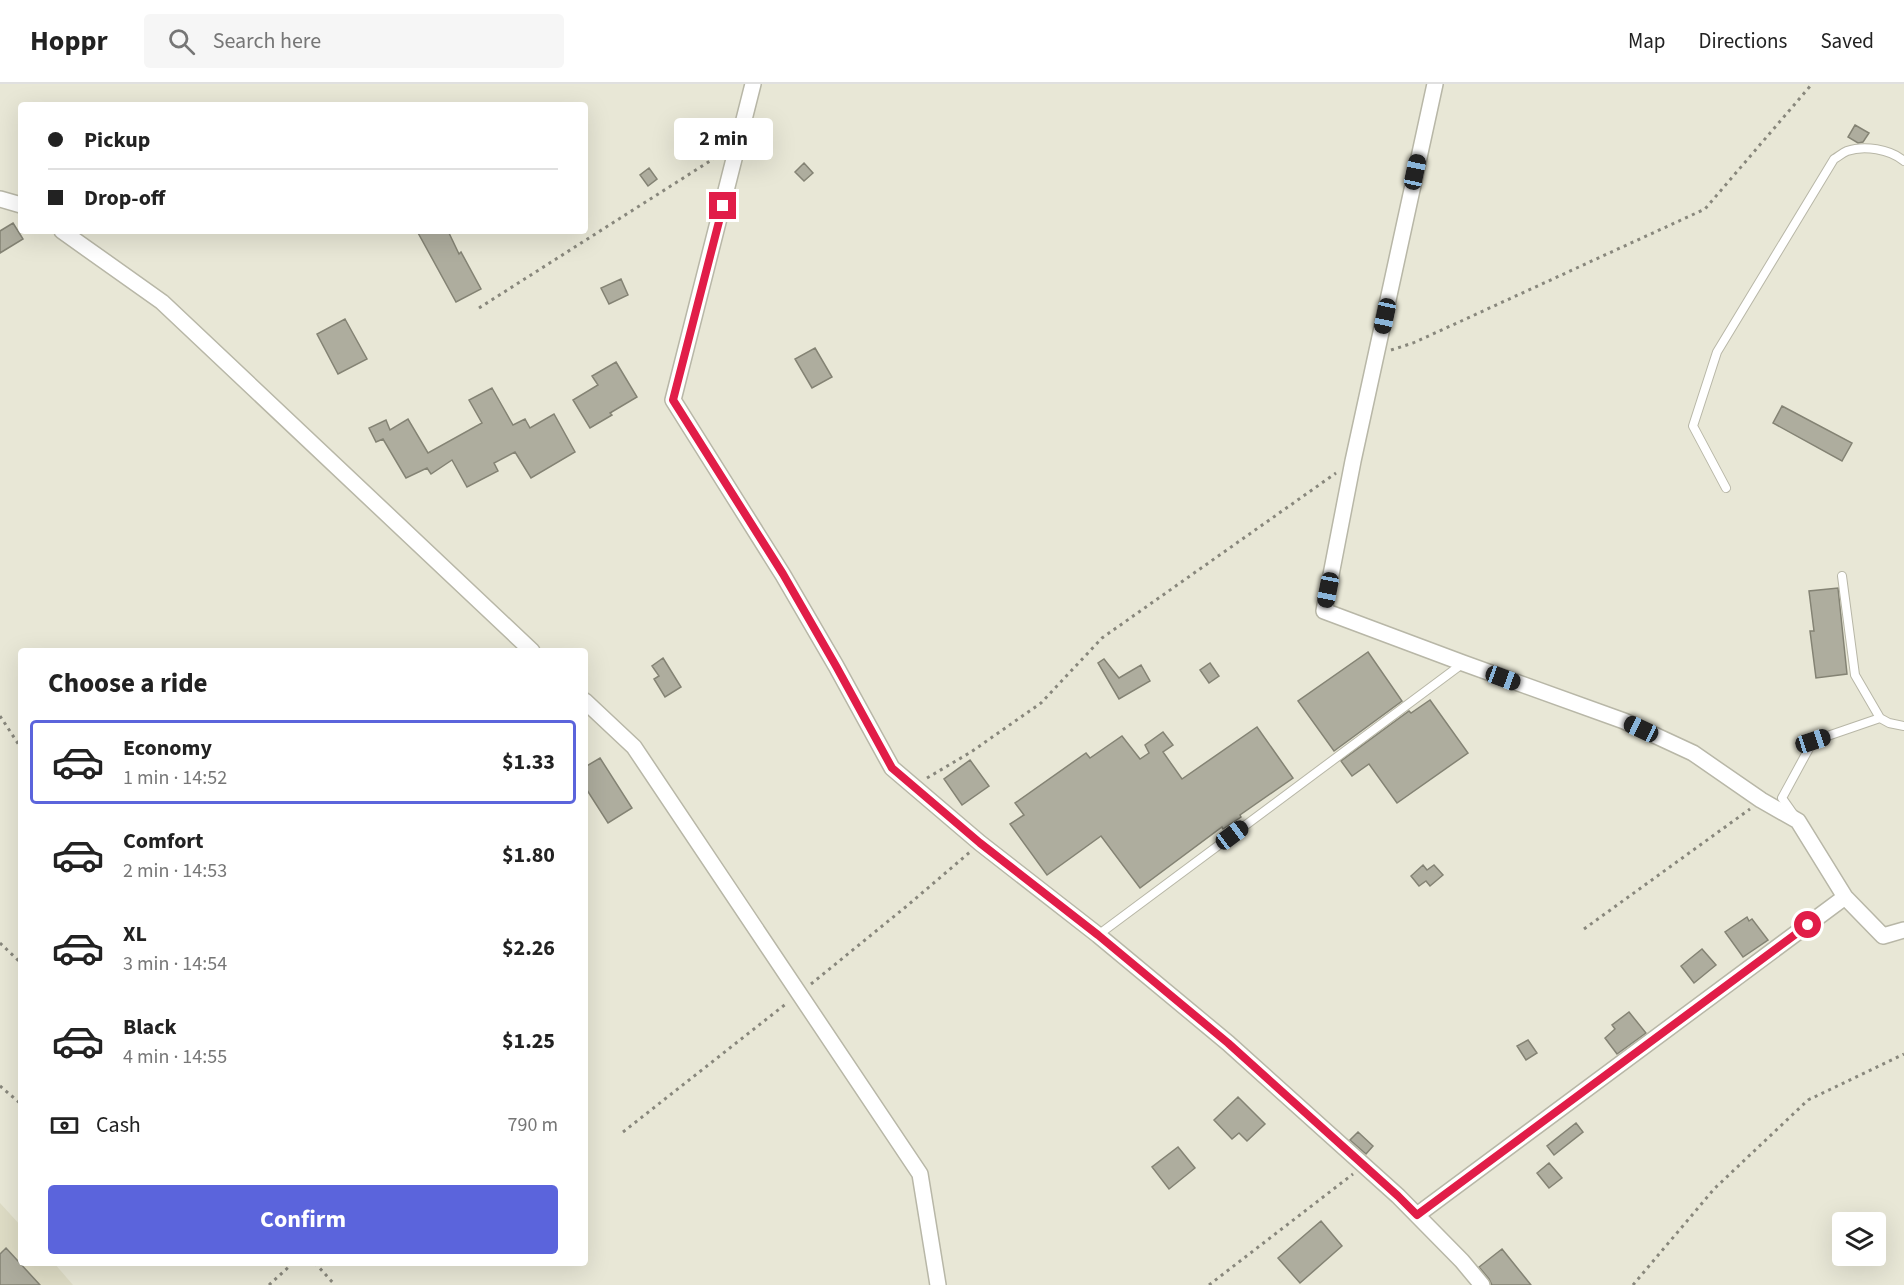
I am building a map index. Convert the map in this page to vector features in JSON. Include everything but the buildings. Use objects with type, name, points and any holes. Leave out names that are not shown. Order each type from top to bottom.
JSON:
[{"type":"street","points":[[753,84],[673,400],[783,574],[892,768],[980,843],[1098,935],[1228,1043],[1417,1215],[1482,1285]]},
{"type":"street","points":[[1435,84],[1353,461],[1324,611],[1624,721],[1693,753],[1761,800],[1798,821],[1845,897],[1883,936],[1904,930]]},
{"type":"street","points":[[0,199],[18,204]]},
{"type":"street","points":[[66,234],[162,302],[529,648]]},
{"type":"street","points":[[588,704],[634,747],[920,1174],[938,1285]]},
{"type":"street","points":[[1417,1215],[1845,897]]},
{"type":"lane","points":[[1726,488],[1693,426],[1717,352],[1834,159],[1847,151],[1878,148],[1904,161]]},
{"type":"lane","points":[[1842,576],[1855,675],[1880,718]]},
{"type":"lane","points":[[1098,935],[1463,663]]},
{"type":"lane","points":[[1798,821],[1782,798],[1813,741],[1880,718],[1904,726]]},
{"type":"path","points":[[1377,354],[1413,343],[1705,209],[1812,84]]},
{"type":"path","points":[[479,308],[740,142]]},
{"type":"path","points":[[914,786],[971,752],[1041,703],[1102,638],[1353,461]]},
{"type":"path","points":[[0,716],[18,743]]},
{"type":"path","points":[[1584,929],[1761,800]]},
{"type":"path","points":[[0,943],[18,960]]},
{"type":"path","points":[[1633,1285],[1714,1189],[1808,1100],[1904,1054]]},
{"type":"path","points":[[0,1086],[18,1101]]},
{"type":"path","points":[[1209,1285],[1364,1165]]},
{"type":"path","points":[[269,1285],[290,1266]]},
{"type":"path","points":[[318,1266],[335,1285]]},
{"type":"shaded area","points":[[0,1203],[18,1223],[18,1266],[57,1266],[73,1285],[0,1285]]},
{"type":"route","points":[[723,206],[673,400],[783,574],[892,768],[980,843],[1098,935],[1228,1043],[1417,1215],[1808,925]]}]
